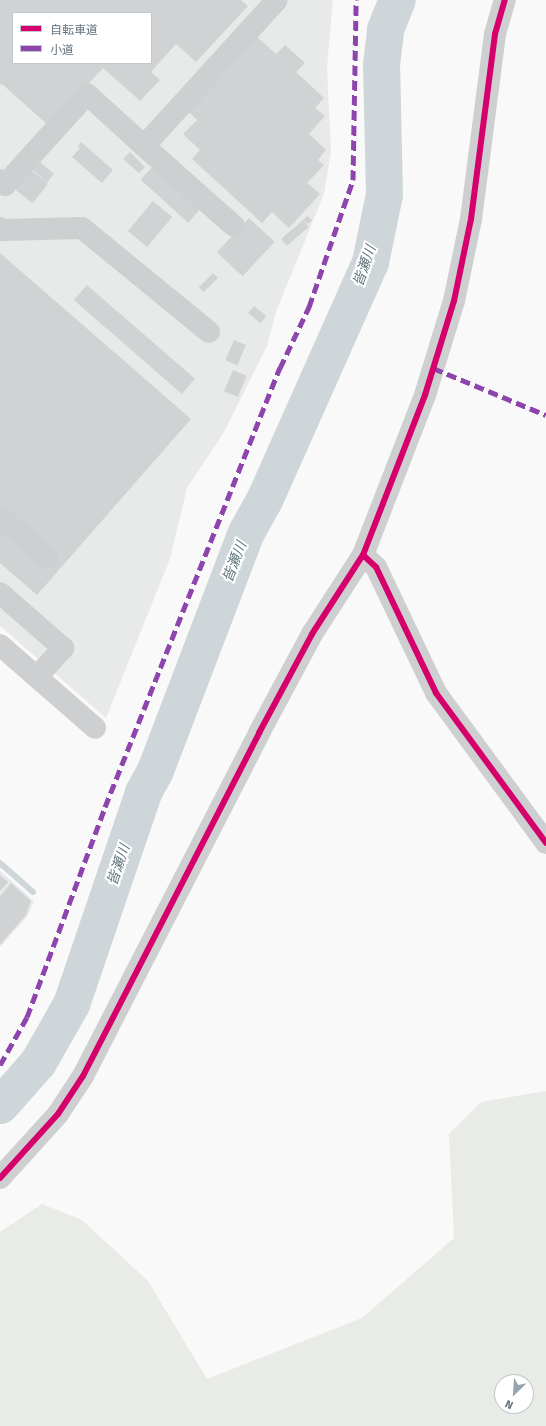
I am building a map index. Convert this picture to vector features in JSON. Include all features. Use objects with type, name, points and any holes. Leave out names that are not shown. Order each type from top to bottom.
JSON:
[{"type":"street","points":[[4,1169],[58,1114],[83,1076],[259,733],[312,634],[363,555],[425,395],[454,301],[471,219],[495,34],[505,0]]},
{"type":"street","points":[[144,146],[270,3]]},
{"type":"street","points":[[0,180],[5,185],[87,94],[234,226]]},
{"type":"street","points":[[0,228],[3,230],[82,228],[209,332]]},
{"type":"street","points":[[0,517],[47,557]]},
{"type":"street","points":[[363,555],[376,567],[436,693],[546,843]]},
{"type":"street","points":[[0,593],[63,648],[37,677]]},
{"type":"street","points":[[0,646],[94,728]]},
{"type":"shaded area","points":[[0,0],[333,0],[327,67],[331,152],[324,194],[276,312],[267,346],[224,432],[187,488],[170,559],[106,718],[0,626]]},
{"type":"shaded area","points":[[0,871],[34,901],[27,917],[0,947]]},
{"type":"shaded area","points":[[546,1091],[546,1426],[0,1426],[0,1232],[42,1204],[82,1220],[148,1281],[207,1379],[362,1318],[454,1238],[449,1134],[481,1102]]},
{"type":"building","points":[[0,0],[241,0],[248,6],[196,62],[176,44],[151,72],[160,80],[140,101],[103,68],[49,126],[2,84],[0,85]]},
{"type":"building","points":[[257,37],[276,54],[285,45],[305,63],[296,72],[324,98],[315,108],[325,116],[309,134],[326,150],[318,160],[324,165],[307,183],[320,194],[289,228],[272,212],[262,223],[192,159],[200,150],[183,134],[197,120],[188,111]]},
{"type":"building","points":[[81,142],[113,170],[102,183],[72,157],[80,148],[78,146]]},
{"type":"building","points":[[130,152],[145,167],[139,173],[123,159]]},
{"type":"building","points":[[39,161],[54,174],[47,182],[32,169]]},
{"type":"building","points":[[154,165],[202,208],[188,223],[141,180]]},
{"type":"building","points":[[31,170],[48,184],[32,203],[15,189]]},
{"type":"building","points":[[153,201],[172,217],[147,247],[128,231]]},
{"type":"building","points":[[307,216],[312,220],[308,224],[303,220]]},
{"type":"building","points":[[249,218],[275,242],[243,276],[217,252]]},
{"type":"building","points":[[303,220],[309,227],[287,246],[281,239]]},
{"type":"building","points":[[0,253],[191,419],[37,595],[0,563]]},
{"type":"building","points":[[213,273],[218,278],[204,292],[199,287]]},
{"type":"building","points":[[87,285],[195,379],[182,394],[74,300]]},
{"type":"building","points":[[254,306],[266,316],[260,323],[248,313]]},
{"type":"building","points":[[234,340],[246,345],[237,365],[225,360]]},
{"type":"building","points":[[233,370],[247,376],[238,397],[224,391]]},
{"type":"building","points":[[0,875],[8,882],[0,891]]},
{"type":"building","points":[[11,883],[31,901],[26,915],[0,945],[0,896]]},
{"type":"waterway","name":"皆瀬川","points":[[0,1105],[38,1062],[71,1004],[143,792],[155,770],[246,532],[264,500],[370,262],[384,194],[381,64],[385,29],[397,0]]},
{"type":"waterway","points":[[0,863],[33,892]]},
{"type":"marked path","points":[[0,1065],[27,1017],[105,807],[280,368],[309,307],[353,180],[356,0]]},
{"type":"marked path","points":[[433,368],[546,415]]},
{"type":"cycle path","points":[[0,1178],[58,1114],[83,1076],[259,733],[312,634],[363,555],[425,395],[454,301],[471,219],[495,34],[505,0]]},
{"type":"cycle path","points":[[363,555],[376,567],[436,693],[546,843]]}]
